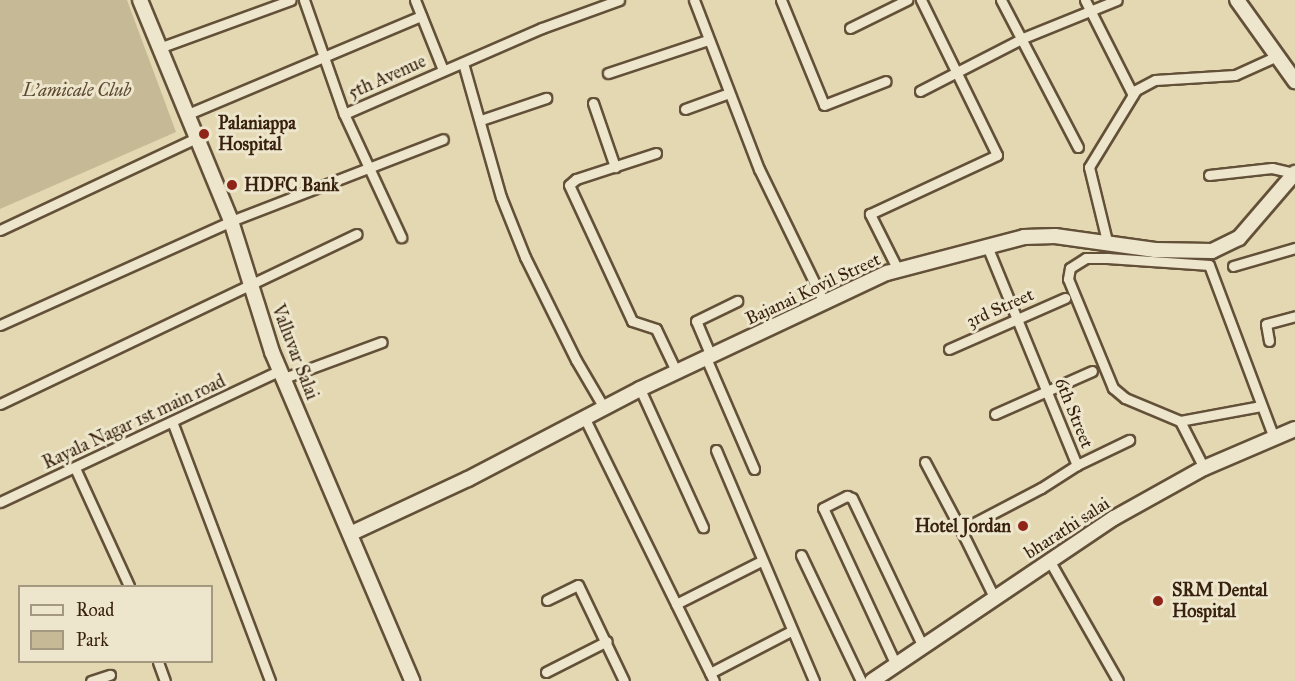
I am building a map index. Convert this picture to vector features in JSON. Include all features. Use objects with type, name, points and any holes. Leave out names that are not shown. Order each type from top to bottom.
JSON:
[{"type":"street","name":"Valluvar Salai","points":[[140,0],[231,221],[252,285],[262,325],[352,533],[412,681]]},
{"type":"street","points":[[159,48],[291,0]]},
{"type":"street","points":[[304,0],[344,114],[401,237]]},
{"type":"street","name":"5th Avenue","points":[[344,114],[443,70],[619,0]]},
{"type":"street","points":[[694,0],[759,169],[824,302]]},
{"type":"street","points":[[781,0],[824,105],[886,81]]},
{"type":"street","points":[[850,28],[907,0]]},
{"type":"street","points":[[898,270],[870,214],[997,155],[921,0]]},
{"type":"street","points":[[1001,0],[1023,38],[1078,147]]},
{"type":"street","points":[[1085,0],[1133,95]]},
{"type":"street","points":[[920,91],[957,75],[1023,38],[1117,0]]},
{"type":"street","points":[[418,1],[421,16],[443,70]]},
{"type":"street","points":[[1242,2],[1275,57],[1295,81]]},
{"type":"street","points":[[188,114],[421,16]]},
{"type":"street","points":[[608,73],[708,40]]},
{"type":"street","points":[[1107,241],[1089,167],[1133,95],[1155,80],[1235,75],[1275,57]]},
{"type":"street","points":[[463,63],[501,197],[525,257],[576,360],[604,408]]},
{"type":"street","points":[[686,109],[729,93]]},
{"type":"street","points":[[481,120],[546,98]]},
{"type":"street","points":[[593,103],[615,167]]},
{"type":"street","points":[[0,230],[196,138]]},
{"type":"street","points":[[0,325],[231,221],[370,170],[443,139]]},
{"type":"street","points":[[656,153],[576,179],[569,186],[632,321],[656,328],[676,371]]},
{"type":"street","points":[[1209,175],[1272,168],[1294,173]]},
{"type":"street","name":"Bajanai Kovil Street","points":[[352,533],[468,479],[676,371],[898,270],[1024,237],[1107,241],[1194,253],[1226,247],[1294,173]]},
{"type":"street","points":[[0,404],[356,234]]},
{"type":"street","name":"6th Street","points":[[961,530],[1077,465],[987,246]]},
{"type":"street","points":[[1233,266],[1295,248]]},
{"type":"street","points":[[1261,406],[1180,421],[1145,408],[1113,388],[1068,279],[1070,268],[1086,258],[1140,258],[1209,265],[1274,438]]},
{"type":"street","name":"3rd Street","points":[[949,349],[1065,298]]},
{"type":"street","points":[[737,301],[696,321],[708,357],[754,469]]},
{"type":"street","points":[[1269,341],[1266,324],[1295,316]]},
{"type":"street","name":"Rayala Nagar 1st main road","points":[[0,502],[282,374],[382,342]]},
{"type":"street","points":[[995,414],[1092,370]]},
{"type":"street","points":[[640,389],[703,527]]},
{"type":"street","points":[[584,417],[712,677],[791,630]]},
{"type":"street","points":[[1180,421],[1204,468]]},
{"type":"street","points":[[173,424],[270,681]]},
{"type":"street","name":"bharathi salai","points":[[872,681],[1114,518],[1204,468],[1295,429]]},
{"type":"street","points":[[1077,465],[1129,440]]},
{"type":"street","points":[[716,450],[761,561],[814,681]]},
{"type":"street","points":[[926,462],[995,599]]},
{"type":"street","points":[[75,468],[129,585]]},
{"type":"street","points":[[896,665],[823,508],[847,496],[852,498],[923,647]]},
{"type":"street","points":[[801,555],[861,681]]},
{"type":"street","points":[[1049,560],[1118,681]]},
{"type":"street","points":[[676,604],[761,561]]},
{"type":"street","points":[[547,600],[578,585],[607,641],[624,681]]},
{"type":"street","points":[[546,672],[607,641]]},
{"type":"street","points":[[158,663],[165,681]]},
{"type":"street","points":[[91,681],[110,675]]},
{"type":"green space","name":"L'amicale Club","points":[[0,0],[127,0],[176,132],[0,209]]},
{"type":"place","name":"Palaniappa Hospital","points":[[204,134]]},
{"type":"place","name":"HDFC Bank","points":[[232,185]]},
{"type":"place","name":"Hotel Jordan","points":[[1023,526]]},
{"type":"place","name":"SRM Dental Hospital","points":[[1158,601]]}]
